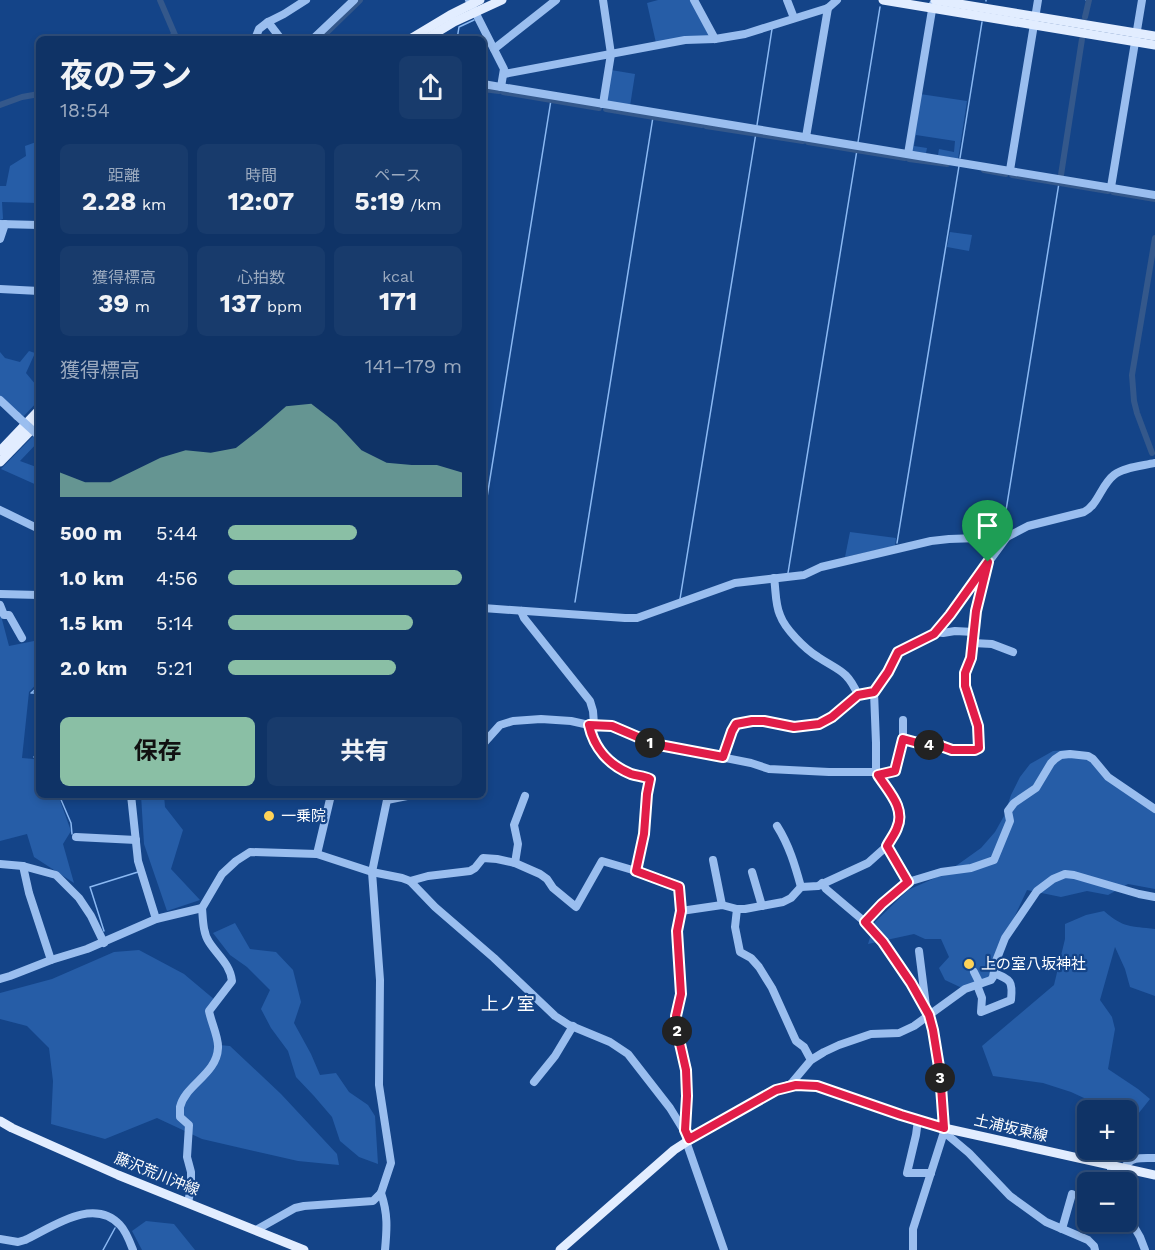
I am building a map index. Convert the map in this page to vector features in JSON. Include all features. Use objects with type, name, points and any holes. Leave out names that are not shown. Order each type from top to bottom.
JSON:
[{"type":"main road","points":[[415,36],[474,4],[502,0]]},
{"type":"main road","points":[[883,0],[934,3],[1135,37],[1155,45]]},
{"type":"main road","points":[[430,36],[474,4]]},
{"type":"main road","points":[[1135,37],[1155,36]]},
{"type":"main road","points":[[0,450],[36,413]]},
{"type":"main road","points":[[0,462],[36,425]]},
{"type":"main road","name":"土浦坂東線","points":[[560,1250],[687,1137],[776,1090],[790,1085],[817,1086],[944,1130],[1155,1175]]},
{"type":"main road","name":"藤沢荒川沖線","points":[[0,1121],[104,1168],[304,1250]]},
{"type":"street","points":[[256,36],[259,29],[268,22],[306,0]]},
{"type":"street","points":[[316,36],[354,0]]},
{"type":"street","points":[[494,49],[556,0]]},
{"type":"street","points":[[603,0],[611,54],[603,104]]},
{"type":"street","points":[[694,0],[715,39]]},
{"type":"street","points":[[787,0],[794,18]]},
{"type":"street","points":[[504,74],[685,40],[715,39],[745,34],[828,8],[837,0]]},
{"type":"street","points":[[1010,171],[1038,0]]},
{"type":"street","points":[[1111,187],[1142,0]]},
{"type":"street","points":[[909,154],[934,3]]},
{"type":"street","points":[[474,4],[504,69],[501,87]]},
{"type":"street","points":[[806,137],[828,8]]},
{"type":"street","points":[[268,22],[279,36]]},
{"type":"street","points":[[486,84],[1155,195]]},
{"type":"street","points":[[0,239],[3,224],[36,225]]},
{"type":"street","points":[[0,289],[36,291]]},
{"type":"street","points":[[0,399],[36,433]]},
{"type":"street","points":[[801,886],[818,886],[868,863],[887,846],[898,828],[899,806],[877,773],[874,692],[898,652],[936,632],[1007,537],[1028,526],[1091,509],[1104,486],[1114,475],[1121,471],[1155,463]]},
{"type":"street","points":[[0,510],[36,528]]},
{"type":"street","points":[[486,608],[637,618],[735,583],[804,575],[821,567],[931,541],[1007,537]]},
{"type":"street","points":[[903,739],[952,750],[979,748],[978,726],[965,686],[965,673],[971,658],[976,611],[988,562]]},
{"type":"street","points":[[774,578],[780,617],[786,626],[817,657],[842,670],[851,680],[858,695]]},
{"type":"street","points":[[0,594],[36,596]]},
{"type":"street","points":[[0,605],[4,615],[9,615],[22,639]]},
{"type":"street","points":[[521,611],[524,618],[590,701],[593,711],[592,737],[596,745],[608,760],[631,774],[650,779],[644,834],[636,871]]},
{"type":"street","points":[[936,632],[974,632]]},
{"type":"street","points":[[973,642],[1013,652]]},
{"type":"street","points":[[723,757],[736,724],[764,721],[794,727],[819,724],[832,717],[858,695],[874,692]]},
{"type":"street","points":[[486,740],[500,724],[513,721],[541,719],[571,721],[612,726],[654,744],[751,762],[769,769],[877,773],[895,771],[903,739],[903,720]]},
{"type":"street","points":[[865,922],[908,882],[941,872],[971,868],[994,860],[1010,821],[1008,811],[1018,800],[1036,788],[1051,763],[1061,755],[1088,756],[1108,777],[1155,809]]},
{"type":"street","points":[[515,863],[518,844],[514,825],[525,796]]},
{"type":"street","points":[[131,798],[138,861],[156,919]]},
{"type":"street","points":[[317,854],[330,798]]},
{"type":"street","points":[[256,1230],[295,1208],[373,1201],[381,1194],[391,1164],[379,1085],[380,980],[372,872],[387,800],[397,798]]},
{"type":"street","points":[[777,826],[790,849],[801,886]]},
{"type":"street","points":[[76,837],[136,840]]},
{"type":"street","points":[[887,846],[908,882]]},
{"type":"street","points":[[188,1203],[191,1187],[191,1172],[187,1157],[189,1125],[180,1117],[180,1106],[186,1095],[207,1073],[217,1055],[219,1045],[209,1011],[232,981],[231,972],[224,960],[208,941],[202,908],[222,874],[250,852],[317,854],[372,872],[410,881],[435,907],[494,958],[555,1016],[610,1042],[627,1054],[665,1101],[687,1137],[724,1250]]},
{"type":"street","points":[[410,881],[428,876],[470,871],[483,858],[515,863],[540,873],[576,908],[602,861],[679,887],[681,911],[677,931],[681,994],[676,1016],[686,1070],[687,1137]]},
{"type":"street","points":[[713,860],[722,905]]},
{"type":"street","points":[[0,864],[23,866],[56,875],[79,898],[104,943]]},
{"type":"street","points":[[23,866],[28,893],[51,960]]},
{"type":"street","points":[[752,872],[762,906]]},
{"type":"street","points":[[790,1085],[811,1060],[839,1045],[871,1035],[899,1033],[914,1026],[927,1013],[965,989],[991,980],[1005,938],[1037,891],[1053,879],[1065,874],[1074,875],[1155,897]]},
{"type":"street","points":[[822,884],[865,922],[883,942],[911,983],[933,1030],[939,1065],[944,1130],[913,1229],[913,1250]]},
{"type":"street","points":[[681,911],[722,905],[737,909],[783,902],[792,898],[801,886]]},
{"type":"street","points":[[0,979],[104,943],[156,919],[202,908]]},
{"type":"street","points":[[737,909],[735,927],[740,952],[751,958],[759,967],[796,1041],[804,1047],[811,1060]]},
{"type":"street","points":[[919,951],[927,1013]]},
{"type":"street","points":[[974,972],[982,998],[981,1012],[1011,1000],[1011,983],[994,974]]},
{"type":"street","points":[[534,1082],[555,1056],[573,1026]]},
{"type":"street","points":[[918,1120],[907,1173],[931,1173]]},
{"type":"street","points":[[944,1130],[1010,1196],[1038,1217],[1088,1240],[1095,1250]]},
{"type":"street","points":[[1125,1168],[1126,1164],[1133,1160],[1155,1158]]},
{"type":"street","points":[[1111,1165],[1111,1172]]},
{"type":"street","points":[[381,1194],[388,1226],[385,1250]]},
{"type":"street","points":[[1062,1229],[1072,1194]]},
{"type":"street","points":[[0,1239],[18,1242],[25,1240],[70,1217],[83,1213],[106,1215],[120,1225],[133,1250]]},
{"type":"street","points":[[1137,1232],[1145,1250]]},
{"type":"shaded area","points":[[658,0],[691,0],[709,36],[656,43],[647,3]]},
{"type":"shaded area","points":[[611,70],[635,74],[630,106],[607,102]]},
{"type":"shaded area","points":[[920,94],[967,101],[958,159],[938,155],[939,149],[954,152],[955,141],[916,135],[914,146],[927,148],[926,153],[911,151]]},
{"type":"shaded area","points":[[36,142],[36,203],[2,202],[3,219],[0,220],[0,186],[6,186],[10,166],[26,156],[25,146]]},
{"type":"shaded area","points":[[950,232],[972,235],[969,251],[947,247]]},
{"type":"shaded area","points":[[29,351],[35,353],[26,373],[36,385],[36,403],[22,418],[4,402],[0,407],[0,352],[5,358],[20,362]]},
{"type":"shaded area","points":[[36,433],[36,444],[20,461],[36,467],[36,485],[1,469]]},
{"type":"shaded area","points":[[850,532],[896,538],[895,546],[845,557]]},
{"type":"shaded area","points":[[0,612],[9,646],[36,641],[36,684],[29,692],[22,758],[36,761],[36,798],[59,798],[71,831],[63,844],[74,883],[34,857],[27,834],[0,841]]},
{"type":"shaded area","points":[[1070,750],[1084,756],[1155,809],[1155,889],[1128,884],[1108,895],[1087,891],[1061,897],[1027,890],[990,977],[962,988],[945,980],[939,968],[949,957],[941,939],[925,939],[914,934],[868,944],[875,922],[908,890],[946,873],[981,848],[995,832],[1020,777],[1030,764],[1053,751]]},
{"type":"shaded area","points":[[141,798],[164,798],[165,807],[183,830],[171,869],[200,900],[167,911],[144,844]]},
{"type":"shaded area","points":[[1104,911],[1122,923],[1155,929],[1155,996],[1130,987],[1115,947],[1100,1000],[1112,1017],[1115,1029],[1108,1069],[1150,1099],[1137,1115],[1137,1100],[1088,1100],[1043,1083],[993,1076],[982,1046],[1054,985],[1065,939],[1065,924],[1086,915]]},
{"type":"shaded area","points":[[235,923],[250,949],[276,952],[293,970],[301,1002],[294,1023],[320,1075],[336,1073],[349,1092],[368,1105],[375,1116],[378,1164],[359,1157],[340,1141],[332,1117],[296,1077],[288,1051],[271,1028],[261,1009],[270,990],[247,967],[230,955],[213,933]]},
{"type":"shaded area","points":[[139,950],[184,974],[215,1000],[209,1011],[219,1045],[230,1046],[281,1094],[337,1154],[339,1165],[298,1161],[202,1139],[157,1118],[105,1139],[51,1124],[53,1081],[49,1048],[27,1026],[0,1019],[0,993],[52,979],[114,952]]},
{"type":"shaded area","points":[[146,1221],[174,1224],[195,1250],[142,1250],[132,1231]]},
{"type":"waterway","points":[[160,0],[175,35],[172,36]]},
{"type":"waterway","points":[[323,36],[360,0]]},
{"type":"waterway","points":[[1085,17],[1089,0]]},
{"type":"waterway","points":[[858,142],[880,7]]},
{"type":"waterway","points":[[458,36],[459,27],[474,20]]},
{"type":"waterway","points":[[960,158],[982,22]]},
{"type":"waterway","points":[[757,125],[772,29]]},
{"type":"waterway","points":[[1061,175],[1082,39]]},
{"type":"waterway","points":[[486,89],[499,91]]},
{"type":"waterway","points":[[503,92],[599,108]]},
{"type":"waterway","points":[[0,105],[36,95]]},
{"type":"waterway","points":[[486,503],[551,100]]},
{"type":"waterway","points":[[606,109],[702,125]]},
{"type":"waterway","points":[[575,602],[653,117]]},
{"type":"waterway","points":[[706,126],[803,141]]},
{"type":"waterway","points":[[680,599],[756,133]]},
{"type":"waterway","points":[[808,142],[905,158]]},
{"type":"waterway","points":[[788,573],[857,150]]},
{"type":"waterway","points":[[909,159],[947,164]]},
{"type":"waterway","points":[[897,543],[959,166]]},
{"type":"waterway","points":[[984,170],[1006,174]]},
{"type":"waterway","points":[[1012,175],[1108,191]]},
{"type":"waterway","points":[[1003,529],[1059,183]]},
{"type":"waterway","points":[[1113,192],[1155,199]]},
{"type":"waterway","points":[[1152,453],[1137,413],[1132,375],[1155,238]]},
{"type":"waterway","points":[[36,689],[31,693],[36,693]]},
{"type":"waterway","points":[[60,798],[71,823],[72,834]]},
{"type":"waterway","points":[[104,931],[90,887],[138,872]]},
{"type":"waterway","points":[[103,1250],[115,1228]]},
{"type":"place","name":"一乗院","points":[[269,816]]},
{"type":"place","name":"上の室八坂神社","points":[[969,964]]},
{"type":"district","name":"上ノ室","points":[[508,1004]]},
{"type":"route","points":[[988,562],[976,611],[971,658],[965,673],[965,686],[978,726],[979,748],[952,750],[903,739],[895,771],[878,775],[899,806],[898,828],[887,846],[908,882],[865,922],[883,942],[911,983],[929,1015],[940,1073],[944,1128],[817,1086],[790,1085],[742,1108],[689,1139],[685,1130],[686,1070],[676,1016],[681,994],[677,931],[681,911],[679,887],[636,871],[644,834],[650,779],[631,774],[608,760],[596,745],[589,725],[612,726],[654,744],[723,757],[736,724],[764,721],[794,727],[819,724],[832,717],[858,695],[874,692],[898,652],[934,634],[988,562]]}]
